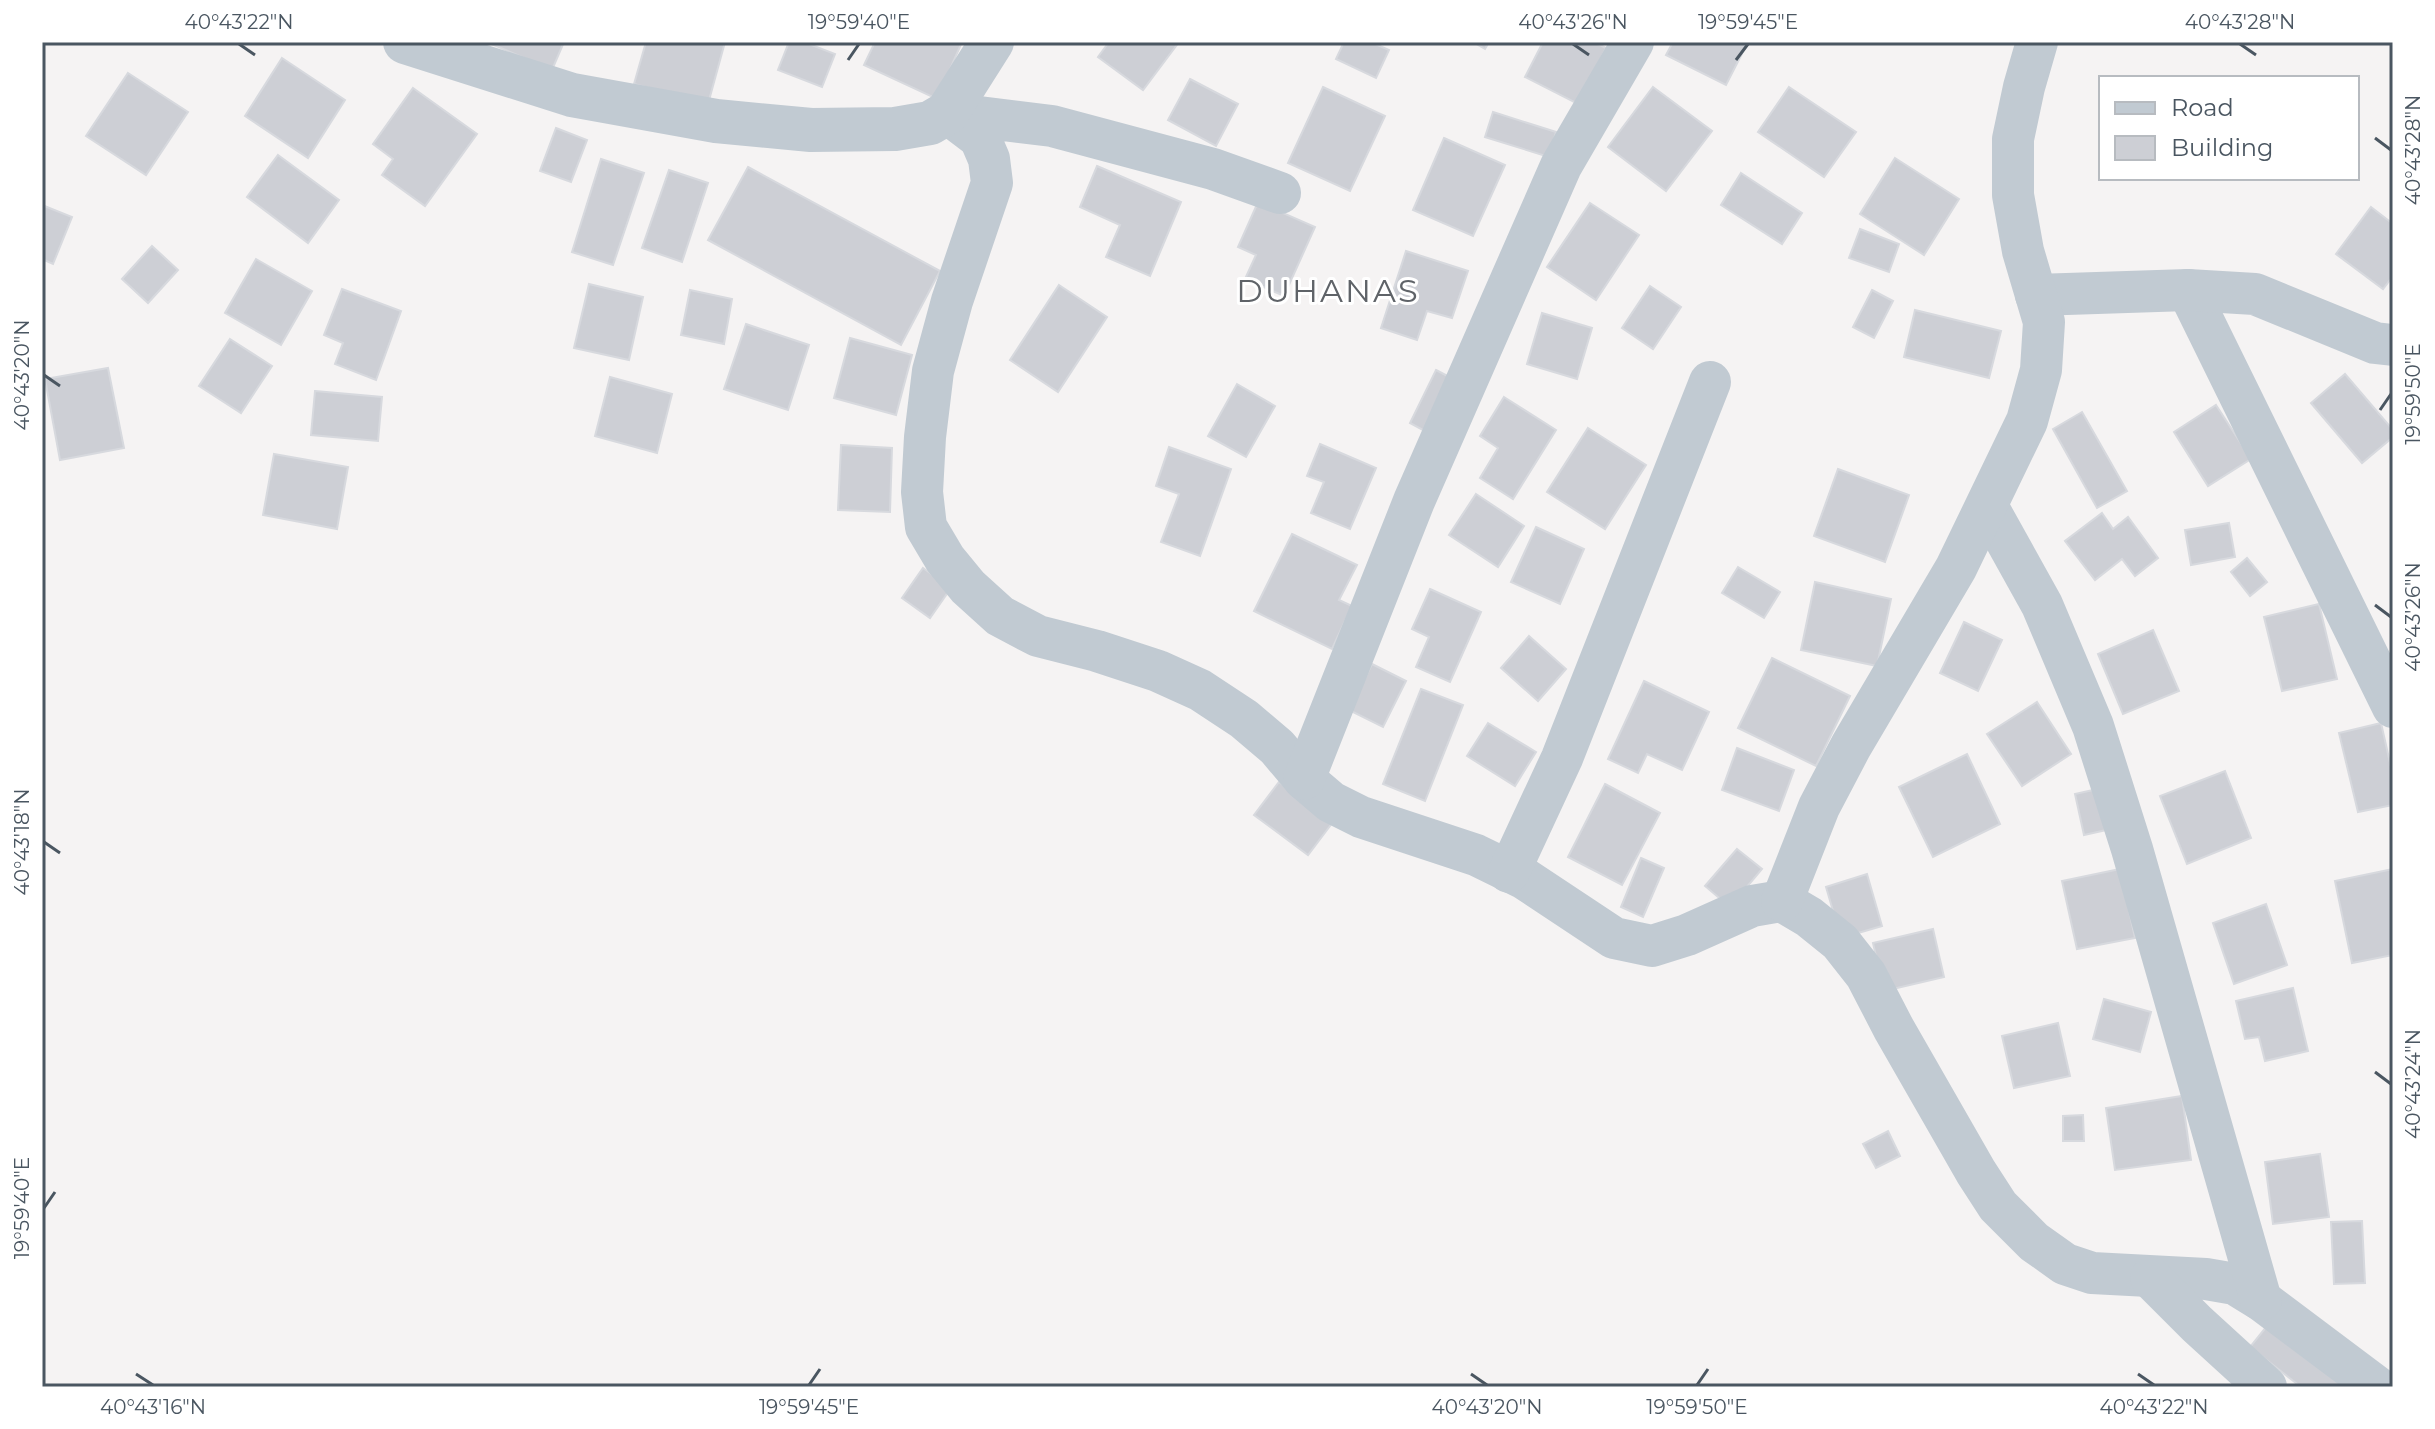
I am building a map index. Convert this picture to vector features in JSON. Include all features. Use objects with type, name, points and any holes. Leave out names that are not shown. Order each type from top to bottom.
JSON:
[{"type":"street","points":[[405,42],[572,95],[716,121],[811,130],[895,129],[930,123],[947,113],[992,42]]},
{"type":"street","points":[[1304,779],[1414,501],[1555,179],[1633,42]]},
{"type":"street","points":[[1782,901],[1819,807],[1851,746],[1956,568],[2027,421],[2041,370],[2044,322],[2023,251],[2013,195],[2013,139],[2037,42]]},
{"type":"street","points":[[947,113],[1052,126],[1213,169],[1280,193]]},
{"type":"street","points":[[947,113],[980,138],[989,159],[992,183],[952,301],[933,371],[922,492],[926,527],[945,559],[968,587],[1000,616],[1038,636],[1158,671],[1200,690],[1244,719],[1277,747],[1304,779],[1331,802],[1361,817],[1476,855],[1525,879],[1614,938],[1652,946],[1687,935],[1752,906],[1782,901],[1809,917],[1840,942],[1866,975],[1976,1172],[1998,1206],[2034,1242],[2065,1264],[2092,1273],[2206,1279],[2235,1284],[2377,1387]]},
{"type":"street","points":[[2036,295],[2188,290],[2255,294],[2375,343],[2393,345]]},
{"type":"street","points":[[2188,290],[2393,707]]},
{"type":"street","points":[[1509,872],[1562,758],[1710,382]]},
{"type":"street","points":[[1987,506],[2042,605],[2093,726],[2132,849],[2261,1300]]},
{"type":"street","points":[[2151,1278],[2266,1387]]},
{"type":"building","points":[[487,42],[564,42],[552,70]]},
{"type":"building","points":[[646,42],[725,42],[708,104],[634,84]]},
{"type":"building","points":[[789,42],[804,42],[835,54],[822,87],[778,70]]},
{"type":"building","points":[[875,42],[962,42],[937,99],[864,65]]},
{"type":"building","points":[[1109,42],[1179,42],[1143,90],[1098,57]]},
{"type":"building","points":[[1344,42],[1371,42],[1389,50],[1376,78],[1336,59]]},
{"type":"building","points":[[1473,42],[1489,42],[1485,49]]},
{"type":"building","points":[[1543,42],[1594,42],[1606,48],[1578,104],[1525,77]]},
{"type":"building","points":[[1673,42],[1748,42],[1726,85],[1666,55]]},
{"type":"building","points":[[282,58],[345,100],[308,158],[245,116]]},
{"type":"building","points":[[128,73],[188,112],[146,175],[86,136]]},
{"type":"building","points":[[1190,79],[1238,104],[1216,146],[1168,120]]},
{"type":"building","points":[[1323,87],[1385,116],[1350,191],[1288,163]]},
{"type":"building","points":[[1653,87],[1712,131],[1666,191],[1608,147]]},
{"type":"building","points":[[1789,87],[1856,132],[1824,177],[1758,132]]},
{"type":"building","points":[[413,88],[477,134],[425,206],[382,175],[393,159],[373,144]]},
{"type":"building","points":[[1493,112],[1556,132],[1549,157],[1485,137]]},
{"type":"building","points":[[556,128],[587,140],[571,182],[540,171]]},
{"type":"building","points":[[1444,138],[1505,165],[1473,236],[1413,210]]},
{"type":"building","points":[[278,155],[339,200],[308,243],[247,197]]},
{"type":"building","points":[[1895,158],[1959,199],[1924,255],[1860,214]]},
{"type":"building","points":[[601,159],[644,173],[613,265],[572,252]]},
{"type":"building","points":[[1097,166],[1181,202],[1150,276],[1106,257],[1120,225],[1080,207]]},
{"type":"building","points":[[748,167],[940,271],[901,345],[708,240]]},
{"type":"building","points":[[669,170],[708,183],[682,262],[642,248]]},
{"type":"building","points":[[1741,173],[1802,213],[1782,244],[1721,205]]},
{"type":"building","points":[[1258,202],[1315,227],[1284,296],[1245,279],[1256,255],[1238,247]]},
{"type":"building","points":[[1590,203],[1639,235],[1596,300],[1547,267]]},
{"type":"building","points":[[42,205],[72,217],[53,264],[42,259]]},
{"type":"building","points":[[2371,207],[2393,224],[2393,276],[2383,289],[2336,254]]},
{"type":"building","points":[[1860,229],[1899,244],[1889,272],[1849,258]]},
{"type":"building","points":[[152,246],[178,270],[148,303],[122,279]]},
{"type":"building","points":[[1406,251],[1468,271],[1452,318],[1427,311],[1417,340],[1381,328]]},
{"type":"building","points":[[256,259],[312,291],[281,345],[225,313]]},
{"type":"building","points":[[589,284],[643,297],[629,360],[574,348]]},
{"type":"building","points":[[1059,285],[1107,317],[1058,392],[1010,360]]},
{"type":"building","points":[[1650,286],[1681,307],[1653,349],[1622,328]]},
{"type":"building","points":[[342,289],[401,311],[376,380],[335,364],[343,343],[324,335]]},
{"type":"building","points":[[690,290],[732,299],[724,344],[681,335]]},
{"type":"building","points":[[1872,290],[1893,301],[1874,338],[1853,327]]},
{"type":"building","points":[[1915,310],[2001,331],[1989,378],[1904,357]]},
{"type":"building","points":[[1542,313],[1592,328],[1577,379],[1527,364]]},
{"type":"building","points":[[746,324],[809,345],[788,410],[724,389]]},
{"type":"building","points":[[850,338],[912,355],[896,415],[834,398]]},
{"type":"building","points":[[230,339],[272,366],[241,413],[199,386]]},
{"type":"building","points":[[108,368],[124,448],[60,460],[45,379]]},
{"type":"building","points":[[1436,370],[1459,382],[1432,435],[1410,423]]},
{"type":"building","points":[[2345,374],[2393,430],[2393,437],[2362,463],[2311,403]]},
{"type":"building","points":[[610,377],[672,394],[657,453],[595,436]]},
{"type":"building","points":[[1237,384],[1275,406],[1246,457],[1208,436]]},
{"type":"building","points":[[315,391],[382,397],[378,441],[311,435]]},
{"type":"building","points":[[1504,397],[1556,430],[1513,499],[1480,478],[1498,448],[1480,436]]},
{"type":"building","points":[[2216,405],[2251,459],[2208,486],[2174,432]]},
{"type":"building","points":[[2082,412],[2127,491],[2097,508],[2053,429]]},
{"type":"building","points":[[1588,428],[1646,465],[1605,529],[1547,492]]},
{"type":"building","points":[[1320,444],[1376,468],[1350,529],[1311,513],[1324,482],[1307,476]]},
{"type":"building","points":[[841,445],[892,448],[890,512],[838,510]]},
{"type":"building","points":[[1169,447],[1231,469],[1200,556],[1161,542],[1179,494],[1156,486]]},
{"type":"building","points":[[274,454],[348,467],[337,529],[263,515]]},
{"type":"building","points":[[1838,469],[1909,495],[1885,562],[1814,536]]},
{"type":"building","points":[[1476,494],[1524,526],[1498,567],[1449,535]]},
{"type":"building","points":[[2102,513],[2113,529],[2128,517],[2158,558],[2135,576],[2122,559],[2095,580],[2065,541]]},
{"type":"building","points":[[2229,523],[2235,557],[2191,565],[2185,530]]},
{"type":"building","points":[[1536,527],[1584,549],[1560,604],[1511,582]]},
{"type":"building","points":[[1292,534],[1357,565],[1339,600],[1352,606],[1332,649],[1254,611]]},
{"type":"building","points":[[2247,558],[2267,582],[2250,596],[2231,572]]},
{"type":"building","points":[[1738,567],[1780,592],[1764,618],[1722,593]]},
{"type":"building","points":[[923,568],[951,588],[930,618],[902,598]]},
{"type":"building","points":[[1815,582],[1891,599],[1877,666],[1801,650]]},
{"type":"building","points":[[1430,589],[1481,612],[1450,682],[1416,667],[1429,637],[1412,629]]},
{"type":"building","points":[[2319,604],[2337,679],[2282,691],[2264,617]]},
{"type":"building","points":[[1964,622],[2002,640],[1978,691],[1940,673]]},
{"type":"building","points":[[2153,630],[2179,691],[2123,714],[2098,654]]},
{"type":"building","points":[[1529,636],[1566,669],[1538,701],[1501,668]]},
{"type":"building","points":[[1772,658],[1850,696],[1816,766],[1738,728]]},
{"type":"building","points":[[1372,664],[1406,681],[1383,727],[1349,710]]},
{"type":"building","points":[[1644,681],[1709,712],[1682,770],[1647,754],[1638,773],[1608,759]]},
{"type":"building","points":[[1421,689],[1463,705],[1425,801],[1383,784]]},
{"type":"building","points":[[2037,702],[2071,754],[2022,786],[1987,734]]},
{"type":"building","points":[[1488,723],[1536,752],[1515,786],[1467,756]]},
{"type":"building","points":[[2381,723],[2393,776],[2393,805],[2358,812],[2339,733]]},
{"type":"building","points":[[1737,748],[1794,770],[1779,811],[1722,790]]},
{"type":"building","points":[[1967,754],[2000,824],[1933,857],[1899,787]]},
{"type":"building","points":[[2225,771],[2251,838],[2187,864],[2160,796]]},
{"type":"building","points":[[1279,782],[1333,822],[1308,855],[1254,815]]},
{"type":"building","points":[[1605,784],[1660,813],[1622,885],[1568,857]]},
{"type":"building","points":[[2102,788],[2111,829],[2084,835],[2075,794]]},
{"type":"building","points":[[1737,849],[1762,869],[1730,907],[1705,886]]},
{"type":"building","points":[[1641,858],[1664,868],[1643,917],[1621,907]]},
{"type":"building","points":[[2120,869],[2135,938],[2077,949],[2062,881]]},
{"type":"building","points":[[2393,869],[2393,955],[2352,963],[2335,881]]},
{"type":"building","points":[[1867,874],[1882,926],[1841,938],[1826,887]]},
{"type":"building","points":[[2266,904],[2287,965],[2234,984],[2213,923]]},
{"type":"building","points":[[1933,929],[1944,977],[1884,991],[1873,943]]},
{"type":"building","points":[[2293,988],[2308,1051],[2265,1061],[2259,1037],[2245,1039],[2236,1001]]},
{"type":"building","points":[[2104,999],[2151,1012],[2140,1052],[2093,1039]]},
{"type":"building","points":[[2058,1023],[2070,1076],[2014,1088],[2002,1036]]},
{"type":"building","points":[[2182,1096],[2191,1160],[2115,1170],[2106,1108]]},
{"type":"building","points":[[2083,1115],[2084,1141],[2063,1141],[2063,1116]]},
{"type":"building","points":[[1888,1131],[1900,1156],[1876,1168],[1863,1144]]},
{"type":"building","points":[[2320,1154],[2329,1217],[2273,1224],[2265,1162]]},
{"type":"building","points":[[2362,1221],[2365,1283],[2334,1284],[2331,1222]]},
{"type":"building","points":[[2271,1321],[2356,1387],[2301,1387],[2250,1347]]},
{"type":"district","name":"DUHANAS","points":[[1328,291]]}]
